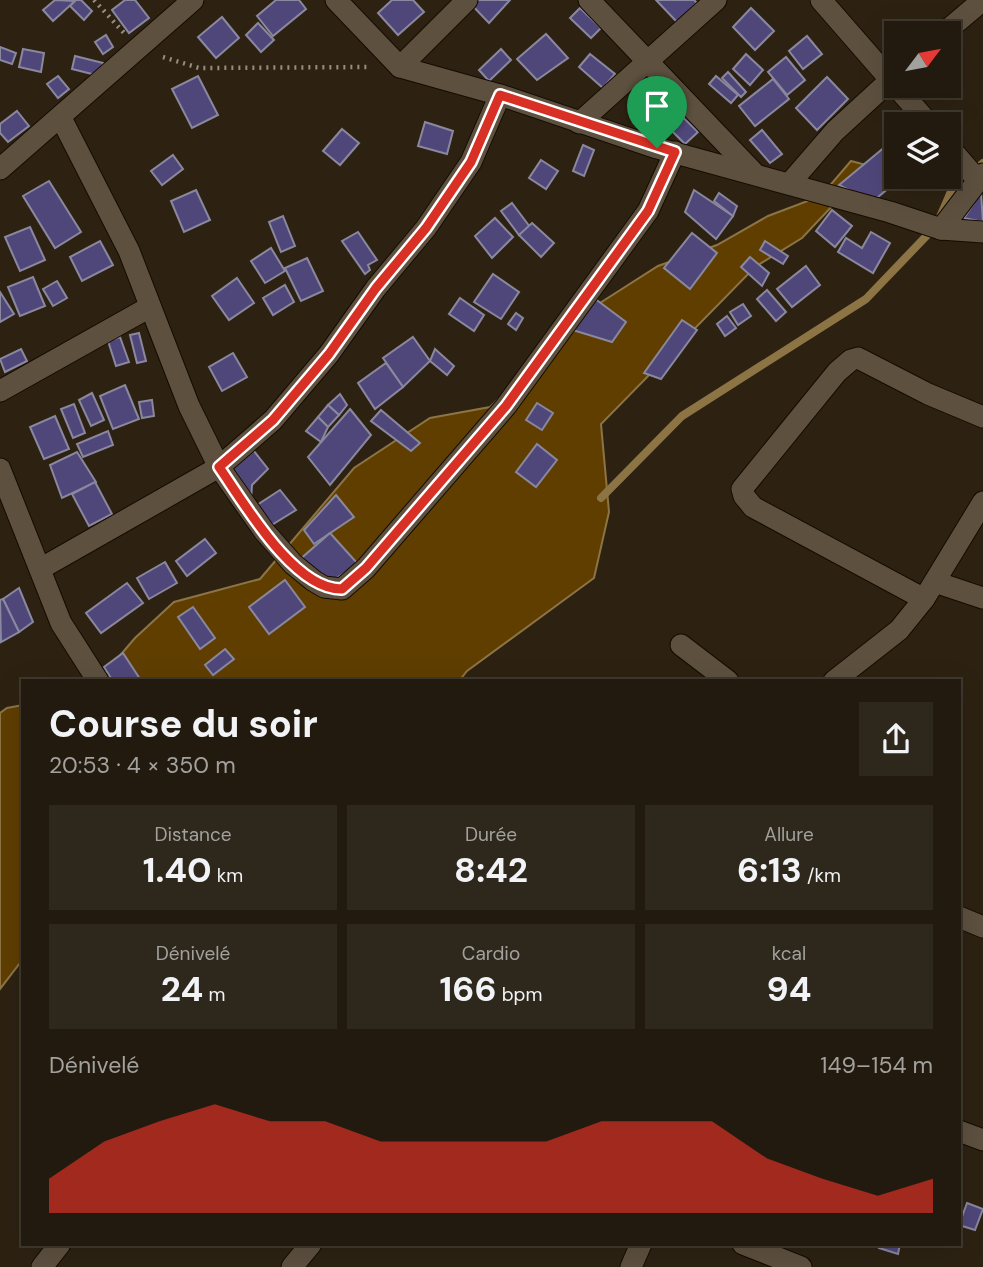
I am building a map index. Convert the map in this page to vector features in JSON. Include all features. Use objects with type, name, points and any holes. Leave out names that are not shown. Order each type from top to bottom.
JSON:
[{"type":"street","points":[[0,169],[192,0]]},
{"type":"street","points":[[336,0],[400,67],[500,95],[579,123],[675,152],[753,172],[941,229],[983,232]]},
{"type":"street","points":[[400,67],[467,0]]},
{"type":"street","points":[[589,0],[753,172]]},
{"type":"street","points":[[579,123],[646,60],[716,0]]},
{"type":"street","points":[[821,0],[884,68]]},
{"type":"street","points":[[958,21],[983,0]]},
{"type":"street","points":[[790,183],[835,131],[884,86]]},
{"type":"street","points":[[40,569],[219,467],[273,420],[329,354],[376,288],[426,228],[471,162],[500,95]]},
{"type":"street","points":[[909,98],[920,112]]},
{"type":"street","points":[[61,118],[129,251],[148,308],[189,406],[219,467],[264,531],[293,564],[324,587],[342,589],[350,584],[506,406],[648,211],[675,152]]},
{"type":"street","points":[[941,229],[980,177],[961,159]]},
{"type":"street","points":[[0,391],[148,308]]},
{"type":"street","points":[[983,417],[928,394],[859,358],[851,360],[837,372],[742,489],[753,507],[930,591],[983,598]]},
{"type":"street","points":[[0,468],[61,623],[97,679]]},
{"type":"street","points":[[837,679],[899,630],[930,591],[983,502]]},
{"type":"street","points":[[681,645],[725,679]]},
{"type":"street","points":[[961,918],[983,927]]},
{"type":"street","points":[[961,1132],[983,1140]]},
{"type":"street","points":[[42,1267],[58,1246]]},
{"type":"street","points":[[292,1267],[309,1246]]},
{"type":"street","points":[[631,1267],[640,1246]]},
{"type":"street","points":[[748,1246],[801,1267]]},
{"type":"path","points":[[94,0],[138,49],[200,68],[400,67]]},
{"type":"shaded area","points":[[851,161],[870,166],[802,238],[755,267],[601,424],[609,512],[594,578],[467,671],[461,679],[100,679],[135,638],[174,602],[260,579],[354,468],[430,418],[490,407],[600,303],[658,266],[717,245],[768,216],[821,196]]},
{"type":"shaded area","points":[[21,705],[21,962],[0,989],[0,713],[7,708]]},
{"type":"building","points":[[55,0],[75,1],[53,21],[43,10]]},
{"type":"building","points":[[76,0],[81,0],[92,11],[84,20],[70,6]]},
{"type":"building","points":[[125,0],[135,0],[149,18],[129,33],[112,10]]},
{"type":"building","points":[[276,0],[299,0],[306,9],[273,36],[257,16]]},
{"type":"building","points":[[392,0],[413,0],[424,12],[398,35],[378,13]]},
{"type":"building","points":[[467,0],[510,0],[489,23]]},
{"type":"building","points":[[656,0],[694,0],[697,3],[677,22]]},
{"type":"building","points":[[580,8],[601,28],[591,38],[570,18]]},
{"type":"building","points":[[751,8],[774,31],[755,50],[733,27]]},
{"type":"building","points":[[222,17],[239,38],[216,58],[198,37]]},
{"type":"building","points":[[258,23],[274,40],[261,52],[246,35]]},
{"type":"building","points":[[546,34],[568,58],[537,80],[517,59]]},
{"type":"building","points":[[106,35],[113,47],[103,54],[95,42]]},
{"type":"building","points":[[807,36],[822,54],[803,69],[789,51]]},
{"type":"building","points":[[0,47],[16,53],[12,64],[0,60]]},
{"type":"building","points":[[23,49],[44,53],[41,72],[19,67]]},
{"type":"building","points":[[501,49],[511,60],[489,81],[479,70]]},
{"type":"building","points":[[590,54],[615,74],[603,88],[579,67]]},
{"type":"building","points":[[746,54],[763,70],[750,85],[733,69]]},
{"type":"building","points":[[75,56],[103,63],[100,76],[72,69]]},
{"type":"building","points":[[786,57],[805,80],[787,95],[768,72]]},
{"type":"building","points":[[728,72],[746,92],[741,97],[722,78]]},
{"type":"building","points":[[58,76],[69,89],[58,98],[47,84]]},
{"type":"building","points":[[198,76],[218,115],[192,128],[172,89]]},
{"type":"building","points":[[716,76],[738,95],[731,103],[709,84]]},
{"type":"building","points":[[827,77],[848,99],[817,130],[796,108]]},
{"type":"building","points":[[773,79],[789,99],[755,126],[739,106]]},
{"type":"building","points":[[650,85],[698,132],[685,144],[648,107]]},
{"type":"building","points":[[17,111],[29,126],[8,142],[0,133],[0,124]]},
{"type":"building","points":[[425,122],[453,131],[447,154],[418,146]]},
{"type":"building","points":[[342,129],[359,143],[340,165],[323,151]]},
{"type":"building","points":[[762,130],[782,154],[770,163],[750,140]]},
{"type":"building","points":[[583,145],[594,150],[584,176],[573,171]]},
{"type":"building","points":[[884,148],[884,189],[888,189],[872,202],[839,185]]},
{"type":"building","points":[[173,155],[183,169],[162,185],[151,171]]},
{"type":"building","points":[[541,160],[558,171],[546,189],[529,178]]},
{"type":"building","points":[[49,181],[81,232],[55,248],[23,196]]},
{"type":"building","points":[[196,190],[210,220],[184,232],[171,201]]},
{"type":"building","points":[[694,190],[733,216],[716,239],[685,212]]},
{"type":"building","points":[[719,193],[737,206],[733,216],[714,201]]},
{"type":"building","points":[[981,193],[983,222],[964,218]]},
{"type":"building","points":[[512,203],[530,227],[519,235],[501,211]]},
{"type":"building","points":[[832,210],[852,226],[835,247],[816,231]]},
{"type":"building","points":[[283,216],[295,246],[281,252],[269,222]]},
{"type":"building","points":[[495,218],[513,237],[492,258],[475,236]]},
{"type":"building","points":[[532,223],[554,243],[541,257],[519,235]]},
{"type":"building","points":[[30,227],[45,260],[20,271],[5,237]]},
{"type":"building","points":[[358,232],[377,260],[368,265],[370,270],[365,274],[342,241]]},
{"type":"building","points":[[871,232],[890,243],[873,273],[838,252],[846,238],[862,248]]},
{"type":"building","points":[[692,233],[717,253],[690,289],[664,268]]},
{"type":"building","points":[[100,241],[113,265],[82,281],[70,257]]},
{"type":"building","points":[[765,241],[788,256],[783,264],[760,250]]},
{"type":"building","points":[[271,248],[285,271],[265,283],[251,261]]},
{"type":"building","points":[[750,257],[769,273],[762,286],[741,267]]},
{"type":"building","points":[[307,258],[323,291],[301,301],[285,268]]},
{"type":"building","points":[[806,266],[820,285],[792,307],[777,289]]},
{"type":"building","points":[[493,274],[519,292],[501,319],[474,302]]},
{"type":"building","points":[[33,277],[45,306],[20,316],[8,287]]},
{"type":"building","points":[[237,278],[254,303],[229,320],[212,296]]},
{"type":"building","points":[[57,281],[67,298],[53,306],[43,289]]},
{"type":"building","points":[[285,285],[294,302],[273,315],[263,298]]},
{"type":"building","points":[[767,290],[786,312],[776,321],[757,299]]},
{"type":"building","points":[[0,292],[14,314],[0,322]]},
{"type":"building","points":[[590,295],[626,322],[612,342],[566,328]]},
{"type":"building","points":[[460,298],[484,315],[474,331],[449,314]]},
{"type":"building","points":[[743,304],[751,316],[738,325],[730,312]]},
{"type":"building","points":[[516,313],[523,318],[516,330],[508,324]]},
{"type":"building","points":[[727,316],[736,328],[725,336],[717,324]]},
{"type":"building","points":[[682,320],[697,330],[661,379],[644,373]]},
{"type":"building","points":[[139,333],[146,361],[137,363],[130,335]]},
{"type":"building","points":[[120,337],[129,362],[116,366],[108,341]]},
{"type":"building","points":[[413,337],[430,361],[403,387],[383,358]]},
{"type":"building","points":[[21,349],[27,361],[5,372],[0,359]]},
{"type":"building","points":[[435,349],[454,366],[447,375],[430,361]]},
{"type":"building","points":[[233,353],[247,377],[222,391],[209,367]]},
{"type":"building","points":[[386,363],[403,387],[375,409],[358,383]]},
{"type":"building","points":[[125,385],[139,419],[113,429],[100,396]]},
{"type":"building","points":[[92,393],[104,420],[91,426],[79,400]]},
{"type":"building","points":[[340,394],[347,405],[339,415],[328,405]]},
{"type":"building","points":[[152,400],[154,416],[142,418],[139,402]]},
{"type":"building","points":[[537,403],[553,413],[542,430],[526,420]]},
{"type":"building","points":[[74,404],[85,433],[73,438],[61,409]]},
{"type":"building","points":[[328,405],[339,415],[328,427],[318,417]]},
{"type":"building","points":[[350,409],[371,435],[330,485],[308,457]]},
{"type":"building","points":[[381,410],[420,443],[411,451],[371,421]]},
{"type":"building","points":[[55,416],[69,449],[44,459],[30,427]]},
{"type":"building","points":[[318,417],[328,427],[321,442],[306,431]]},
{"type":"building","points":[[108,431],[113,445],[83,457],[77,444]]},
{"type":"building","points":[[537,444],[557,460],[536,487],[516,472]]},
{"type":"building","points":[[250,446],[268,469],[252,485],[251,500],[223,463]]},
{"type":"building","points":[[77,452],[96,482],[62,498],[50,465]]},
{"type":"building","points":[[95,482],[112,514],[89,526],[72,494]]},
{"type":"building","points":[[280,490],[296,510],[270,526],[254,507]]},
{"type":"building","points":[[336,495],[354,517],[314,544],[304,530]]},
{"type":"building","points":[[330,533],[358,564],[329,583],[297,562]]},
{"type":"building","points":[[205,539],[216,553],[187,576],[176,561]]},
{"type":"building","points":[[165,562],[177,583],[149,599],[137,578]]},
{"type":"building","points":[[285,580],[305,607],[269,634],[249,607]]},
{"type":"building","points":[[127,583],[143,603],[101,633],[86,613]]},
{"type":"building","points":[[19,588],[33,622],[19,632],[3,599]]},
{"type":"building","points":[[3,599],[19,632],[1,642],[0,600]]},
{"type":"building","points":[[193,607],[215,638],[200,649],[178,617]]},
{"type":"building","points":[[225,649],[234,659],[213,675],[205,665]]},
{"type":"building","points":[[123,653],[140,679],[112,679],[104,667]]},
{"type":"building","points":[[967,1203],[983,1209],[975,1230],[961,1226]]},
{"type":"building","points":[[880,1246],[900,1246],[898,1254]]},
{"type":"waterway","points":[[940,217],[952,189],[983,163]]},
{"type":"waterway","points":[[601,498],[682,416],[866,299],[934,228]]},
{"type":"route","points":[[500,95],[657,148],[675,152],[648,211],[506,406],[366,568],[350,584],[342,589],[333,589],[314,581],[293,564],[264,531],[219,467],[273,420],[329,354],[376,288],[426,228],[471,162],[500,95]]}]
